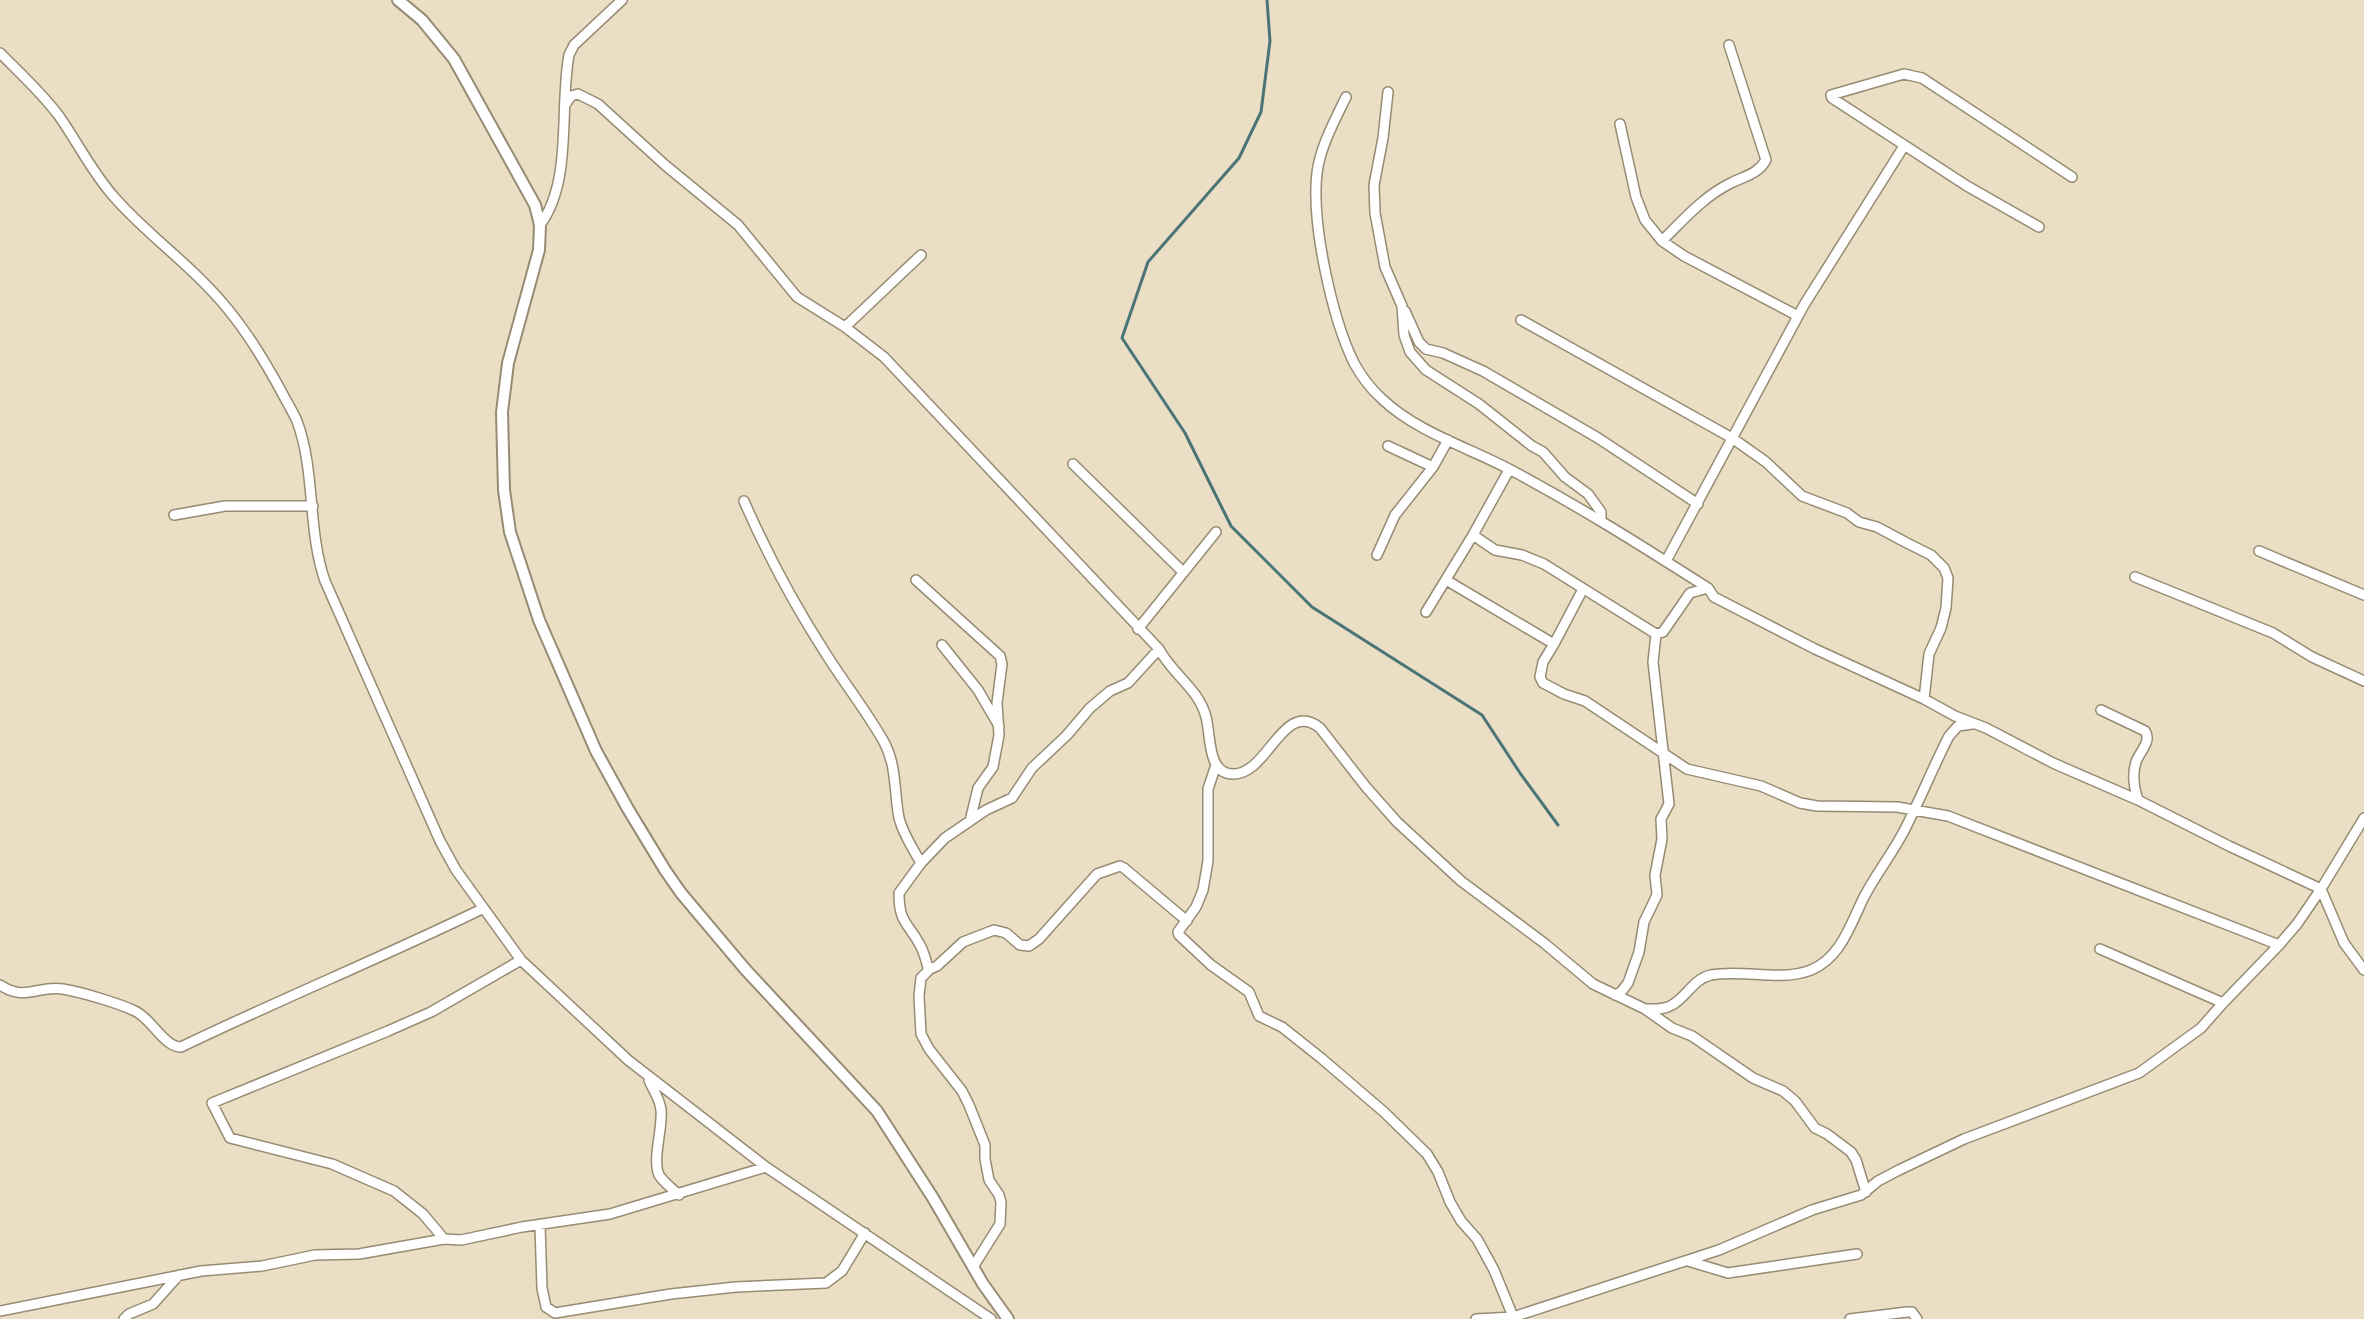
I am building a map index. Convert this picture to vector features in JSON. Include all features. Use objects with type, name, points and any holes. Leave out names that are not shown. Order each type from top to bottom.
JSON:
[{"type":"street","points":[[398,0],[422,20],[454,59],[488,124],[535,205],[540,225],[536,267],[508,363],[502,412],[504,490],[510,532],[539,620],[596,751],[627,809],[681,893],[745,969],[877,1111],[933,1198],[973,1267],[1008,1319]]},
{"type":"street","points":[[540,225],[548,215],[556,192],[562,148],[568,56],[574,45],[622,0]]},
{"type":"street","points":[[1662,241],[1702,202],[1730,184],[1758,171],[1766,160],[1729,45]]},
{"type":"street","points":[[0,53],[58,115],[115,199],[210,288],[249,335],[296,419],[307,454],[314,537],[317,557],[325,581],[440,841],[456,870],[521,960],[648,1077],[765,1167],[991,1319]]},
{"type":"street","points":[[2038,227],[1967,186],[1905,146],[1832,98],[1832,93],[1905,74],[1922,78],[2072,177]]},
{"type":"street","points":[[1388,92],[1383,138],[1374,186],[1375,213],[1385,267],[1419,342],[1426,349],[1443,353],[1483,371],[1598,438],[1698,504]]},
{"type":"street","points":[[565,105],[571,96],[578,94],[598,104],[665,165],[738,225],[797,297],[845,327],[884,357],[1159,650],[1170,668],[1193,691],[1202,708],[1216,765],[1208,789],[1207,869],[1203,890],[1187,921],[1178,932],[1179,935],[1211,965],[1249,992],[1259,1017],[1282,1027],[1321,1058],[1384,1112],[1426,1154],[1438,1172],[1450,1202],[1461,1221],[1477,1239],[1494,1270],[1514,1318]]},
{"type":"street","points":[[1346,97],[1320,156],[1317,173],[1316,215],[1320,244],[1339,325],[1354,363],[1365,381],[1382,399],[1407,419],[1509,470],[1601,520],[1708,588],[1714,597],[1815,649],[1973,724],[1986,728],[2053,763],[2138,800],[2321,889],[2344,943],[2364,970]]},
{"type":"street","points":[[1620,124],[1636,197],[1645,220],[1662,241],[1684,256],[1798,316]]},
{"type":"street","points":[[1666,561],[1798,316],[1905,146]]},
{"type":"street","points":[[845,327],[921,255]]},
{"type":"street","points":[[1402,306],[1404,335],[1410,352],[1426,370],[1479,404],[1543,452],[1565,477],[1588,494],[1601,512],[1601,520]]},
{"type":"street","points":[[1521,320],[1732,438],[1766,462],[1802,496],[1846,513],[1859,522],[1886,532],[1931,555],[1944,568],[1948,578],[1946,608],[1941,628],[1929,654],[1924,699]]},
{"type":"street","points":[[1377,555],[1395,515],[1433,467],[1449,440]]},
{"type":"street","points":[[1388,446],[1433,467]]},
{"type":"street","points":[[1073,464],[1182,571]]},
{"type":"street","points":[[1426,612],[1509,470]]},
{"type":"street","points":[[744,501],[782,580],[825,653],[888,751],[897,788],[900,820],[921,863]]},
{"type":"street","points":[[174,515],[225,506],[313,506]]},
{"type":"street","points":[[1138,629],[1182,571],[1216,532]]},
{"type":"street","points":[[1473,535],[1495,550],[1522,555],[1544,564],[1656,634],[1663,632],[1690,593],[1708,588]]},
{"type":"street","points":[[2259,551],[2364,595]]},
{"type":"street","points":[[2135,577],[2273,633],[2312,657],[2364,681]]},
{"type":"street","points":[[916,580],[1000,656],[1002,664],[997,703],[999,726],[993,767],[978,788],[970,821]]},
{"type":"street","points":[[1446,580],[1554,644]]},
{"type":"street","points":[[1583,589],[1543,662],[1540,677],[1543,682],[1564,694],[1585,701],[1687,769],[1761,786],[1800,803],[1817,806],[1914,809],[1948,816],[2279,945]]},
{"type":"street","points":[[1615,995],[1628,984],[1639,952],[1644,922],[1657,895],[1655,875],[1662,839],[1661,819],[1669,804],[1653,662],[1656,634]]},
{"type":"street","points":[[942,645],[978,690],[999,726]]},
{"type":"street","points":[[928,970],[920,944],[906,927],[899,906],[899,893],[921,863],[945,838],[986,810],[1012,798],[1032,768],[1067,735],[1089,708],[1110,691],[1128,683],[1159,650]]},
{"type":"street","points":[[2101,711],[2145,731],[2148,735],[2136,762],[2134,788],[2138,800]]},
{"type":"street","points":[[1216,765],[1229,775],[1247,771],[1289,726],[1299,720],[1311,720],[1398,822],[1461,881],[1544,943],[1593,984],[1645,1009],[1672,1028],[1692,1036],[1753,1078],[1783,1090],[1795,1101],[1815,1128],[1851,1152],[1856,1160],[1866,1192]]},
{"type":"street","points":[[1645,1009],[1660,1009],[1672,1005],[1692,985],[1710,976],[1755,973],[1795,974],[1825,962],[1850,928],[1864,897],[1904,831],[1949,735],[1958,726],[1973,724]]},
{"type":"street","points":[[1476,1319],[1514,1318],[1571,1297],[1688,1261],[1812,1210],[1866,1192],[1899,1170],[1964,1139],[2139,1073],[2201,1028],[2279,945],[2297,924],[2321,889],[2364,818]]},
{"type":"street","points":[[973,1267],[1000,1224],[1001,1202],[999,1195],[988,1180],[985,1144],[969,1105],[962,1091],[929,1049],[921,1035],[919,996],[921,978],[963,942],[994,930],[1006,933],[1020,945],[1029,946],[1039,939],[1097,874],[1120,866],[1187,921]]},
{"type":"street","points":[[0,985],[16,993],[63,989],[129,1009],[145,1018],[173,1046],[181,1047],[274,1002],[381,958],[483,909]]},
{"type":"street","points":[[2100,949],[2223,1003]]},
{"type":"street","points":[[444,1239],[423,1214],[394,1191],[332,1164],[230,1138],[212,1103],[420,1017],[521,960]]},
{"type":"street","points":[[648,1077],[660,1101],[661,1109],[658,1173],[679,1194]]},
{"type":"street","points":[[0,1311],[179,1275],[262,1266],[315,1255],[359,1254],[444,1239],[474,1238],[610,1214],[765,1167]]},
{"type":"street","points":[[540,1225],[542,1288],[546,1307],[555,1313],[670,1294],[736,1287],[826,1283],[842,1271],[865,1233]]},
{"type":"street","points":[[1688,1261],[1728,1273],[1857,1254]]},
{"type":"street","points":[[124,1319],[129,1314],[153,1304],[179,1275]]},
{"type":"street","points":[[1850,1319],[1912,1312],[1917,1319]]},
{"type":"waterway","points":[[1267,0],[1270,41],[1261,112],[1239,158],[1148,262],[1122,338],[1185,433],[1231,526],[1312,607],[1482,715],[1558,825]]}]
